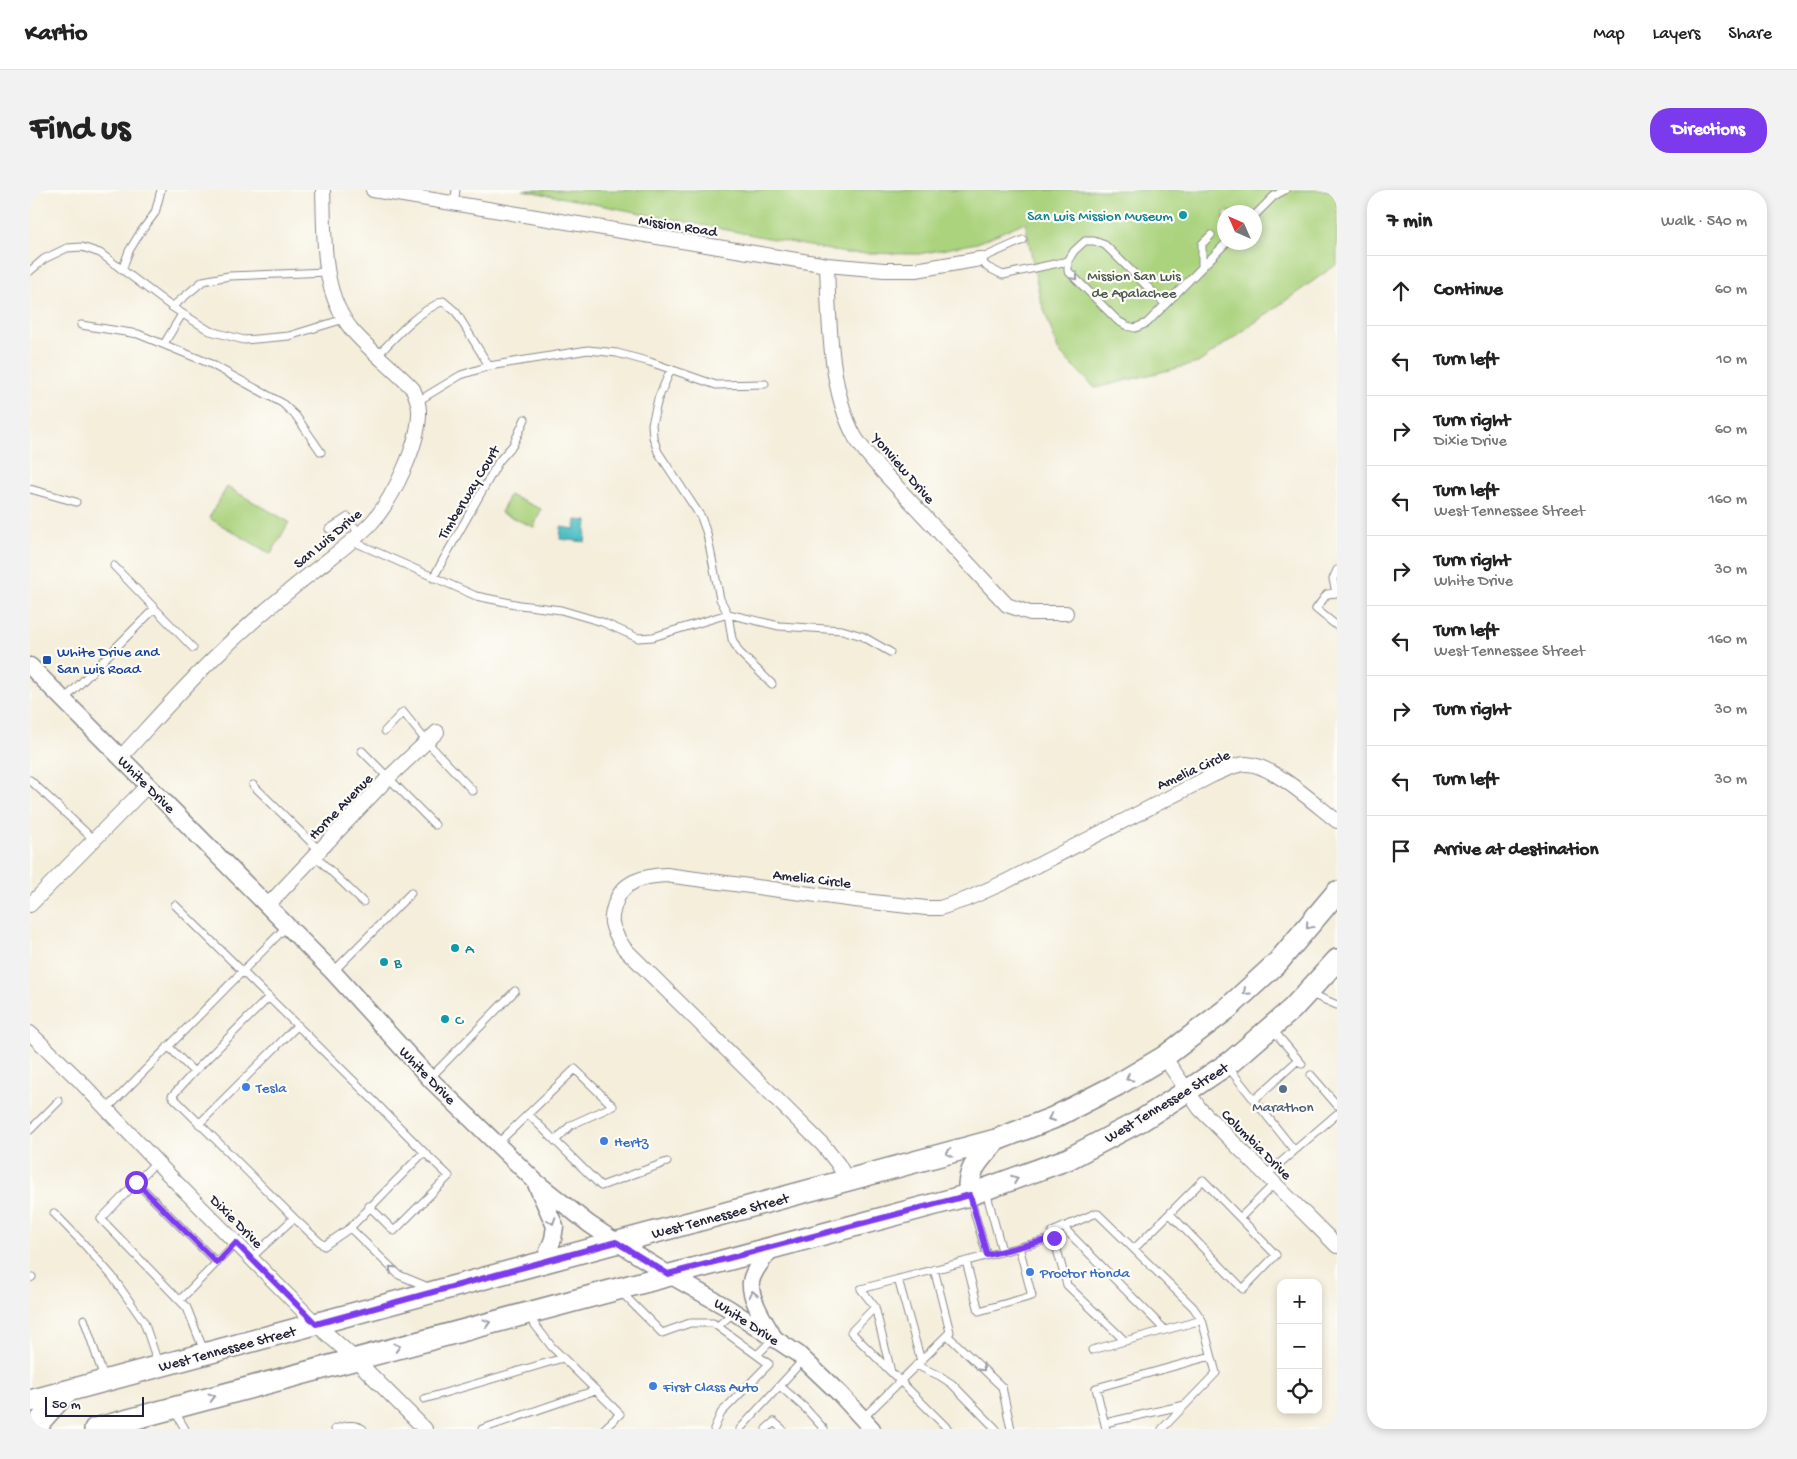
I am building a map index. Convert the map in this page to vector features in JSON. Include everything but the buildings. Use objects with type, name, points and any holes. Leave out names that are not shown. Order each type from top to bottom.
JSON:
[{"type":"main road","name":"West Tennessee Street","points":[[30,1401],[435,1290],[996,1140],[1053,1118],[1117,1085],[1164,1057],[1227,1009],[1278,962],[1337,892]]},
{"type":"main road","name":"West Tennessee Street","points":[[94,1429],[978,1192],[1068,1159],[1142,1120],[1226,1065],[1292,1009],[1337,960]]},
{"type":"main road","points":[[978,1192],[968,1181],[973,1167],[996,1140]]},
{"type":"main road","points":[[38,1429],[41,1420],[67,1391]]},
{"type":"street","points":[[323,190],[327,272],[332,294],[344,319],[353,331],[413,389],[418,401]]},
{"type":"street","name":"Mission Road","points":[[373,190],[455,197],[827,265],[884,270],[916,270],[980,259]]},
{"type":"street","name":"Yonview Drive","points":[[827,265],[829,328],[838,388],[841,404],[855,437],[884,473],[1007,605],[1030,613],[1066,613]]},
{"type":"street","name":"San Luis Drive","points":[[121,757],[219,652],[276,601],[355,538],[372,522],[386,504],[398,482],[412,448],[419,412],[418,401]]},
{"type":"street","name":"White Drive","points":[[31,668],[288,925],[430,1078],[536,1182],[589,1224],[616,1242],[734,1312],[804,1359],[868,1424]]},
{"type":"street","name":"Horne Avenue","points":[[268,905],[388,778],[437,732]]},
{"type":"street","name":"Amelia Circle","points":[[847,1180],[838,1164],[810,1132],[624,948],[615,934],[612,921],[613,908],[617,897],[626,886],[636,880],[650,876],[666,876],[855,900],[940,908],[967,900],[1212,775],[1244,764],[1266,769],[1337,821]]},
{"type":"street","points":[[30,905],[148,785]]},
{"type":"street","name":"Dixie Drive","points":[[30,1033],[79,1080],[156,1162],[316,1324],[354,1358],[425,1429]]},
{"type":"street","name":"Columbia Drive","points":[[1164,1057],[1200,1108],[1337,1246]]},
{"type":"street","points":[[536,1182],[555,1226],[553,1239],[544,1262]]},
{"type":"street","points":[[774,1246],[761,1263],[751,1282],[756,1305],[774,1338]]},
{"type":"lane","points":[[122,270],[140,233],[155,214],[161,190]]},
{"type":"lane","points":[[1262,208],[1274,196],[1285,190]]},
{"type":"lane","points":[[1202,266],[1202,244],[1211,235]]},
{"type":"lane","points":[[1023,240],[980,259],[987,267],[1003,275],[1068,261]]},
{"type":"lane","points":[[1165,304],[1105,246],[1094,241],[1085,242],[1074,251],[1068,261],[1068,271],[1118,321],[1135,328],[1147,323],[1219,250]]},
{"type":"lane","points":[[30,271],[44,259],[67,248],[82,247],[100,253],[172,307],[210,331],[244,340],[289,336],[344,319]]},
{"type":"lane","points":[[172,307],[203,281],[229,276],[327,272]]},
{"type":"lane","points":[[378,355],[410,322],[426,309],[443,301],[456,312],[489,366]]},
{"type":"lane","points":[[164,344],[182,314]]},
{"type":"lane","points":[[81,324],[138,334],[209,363],[282,403],[296,416],[321,452]]},
{"type":"lane","points":[[418,401],[461,375],[489,366],[588,350],[616,353],[671,369],[716,385],[765,384]]},
{"type":"lane","points":[[671,369],[658,399],[652,424],[652,437],[658,452],[701,517],[709,543],[720,599],[728,614],[732,639],[739,652],[772,684]]},
{"type":"lane","name":"Timberway Court","points":[[434,578],[499,461],[513,445],[525,420]]},
{"type":"lane","points":[[30,489],[76,502]]},
{"type":"lane","points":[[329,529],[348,517],[355,538],[434,578],[476,596],[520,605],[561,610],[584,616],[638,638],[652,637],[728,614],[779,626],[842,630],[862,636],[890,652]]},
{"type":"lane","points":[[114,566],[193,648]]},
{"type":"lane","points":[[1337,570],[1333,579],[1337,593],[1327,594],[1316,609],[1337,626]]},
{"type":"lane","points":[[64,700],[155,608]]},
{"type":"lane","points":[[385,730],[403,712],[427,742],[473,791]]},
{"type":"lane","points":[[362,752],[435,825]]},
{"type":"lane","points":[[30,780],[94,840]]},
{"type":"lane","points":[[253,784],[363,902]]},
{"type":"lane","points":[[333,972],[411,893]]},
{"type":"lane","points":[[175,905],[243,970],[448,1176],[394,1230],[369,1206]]},
{"type":"lane","points":[[107,1109],[288,925]]},
{"type":"lane","points":[[430,1078],[515,991]]},
{"type":"lane","points":[[1307,992],[1337,1005]]},
{"type":"lane","points":[[269,997],[172,1096],[199,1124],[324,1246],[350,1228],[369,1206],[424,1152]]},
{"type":"lane","points":[[199,1124],[298,1025]]},
{"type":"lane","points":[[1254,1100],[1300,1062],[1270,1027]]},
{"type":"lane","points":[[168,1046],[194,1072]]},
{"type":"lane","points":[[1226,1065],[1294,1150]]},
{"type":"lane","points":[[497,1144],[575,1069],[613,1106],[571,1125],[555,1141]]},
{"type":"lane","points":[[1311,1075],[1337,1105]]},
{"type":"lane","points":[[30,1130],[59,1101]]},
{"type":"lane","points":[[528,1114],[601,1186],[667,1162]]},
{"type":"lane","points":[[1240,1218],[1294,1150],[1337,1114]]},
{"type":"lane","points":[[156,1162],[101,1219],[187,1308],[206,1354]]},
{"type":"lane","points":[[1134,1248],[1203,1180],[1276,1256],[1243,1289],[1170,1214]]},
{"type":"lane","points":[[136,1182],[217,1263]]},
{"type":"lane","points":[[978,1192],[1002,1251]]},
{"type":"lane","points":[[978,1192],[987,1255]]},
{"type":"lane","points":[[54,1213],[112,1276],[144,1322],[159,1366]]},
{"type":"lane","points":[[1125,1341],[1068,1285],[1052,1232],[1098,1214],[1193,1307],[1202,1320],[1216,1373],[1162,1429]]},
{"type":"lane","points":[[251,1258],[294,1218]]},
{"type":"lane","points":[[1063,1227],[1165,1330]]},
{"type":"lane","points":[[350,1228],[399,1275],[435,1290]]},
{"type":"lane","points":[[891,1372],[875,1307],[861,1289],[1054,1238]]},
{"type":"lane","points":[[180,1300],[236,1243]]},
{"type":"lane","points":[[966,1261],[979,1311],[1032,1296],[1019,1247]]},
{"type":"lane","points":[[868,1424],[900,1382],[950,1332],[934,1269]]},
{"type":"lane","points":[[898,1279],[919,1363],[952,1384],[996,1429]]},
{"type":"lane","points":[[618,1288],[662,1334],[690,1323],[714,1323],[770,1364],[721,1413],[714,1429]]},
{"type":"lane","points":[[875,1307],[851,1332],[948,1429]]},
{"type":"lane","points":[[526,1312],[552,1347],[620,1414],[604,1429]]},
{"type":"lane","points":[[718,1326],[734,1312]]},
{"type":"lane","points":[[84,1319],[104,1380]]},
{"type":"lane","points":[[1092,1350],[1202,1320]]},
{"type":"lane","points":[[947,1335],[1002,1387],[1011,1429]]},
{"type":"lane","points":[[757,1355],[774,1338]]},
{"type":"lane","points":[[1186,1404],[1106,1426],[1096,1388],[1211,1356]]},
{"type":"lane","points":[[424,1399],[563,1358]]},
{"type":"lane","points":[[740,1429],[804,1359]]},
{"type":"lane","points":[[780,1386],[805,1408],[824,1429]]},
{"type":"lane","points":[[482,1429],[596,1390]]},
{"type":"lane","points":[[173,1408],[185,1429]]},
{"type":"lane","points":[[766,1429],[774,1422],[782,1429]]},
{"type":"lane","points":[[335,1429],[349,1425],[363,1429]]},
{"type":"green space","name":"Mission San Luis de Apalachee","points":[[523,190],[1337,190],[1337,264],[1198,363],[1095,388],[1059,352],[1040,298],[1025,222],[977,243],[919,254],[845,253]]},
{"type":"green space","points":[[227,487],[289,522],[271,554],[209,518]]},
{"type":"green space","points":[[509,495],[541,509],[534,527],[501,513]]},
{"type":"water","points":[[576,520],[587,521],[585,542],[560,539],[561,527],[575,529]]},
{"type":"place","name":"San Luis Mission Museum","points":[[1183,215]]},
{"type":"place","name":"White Drive and San Luis Road","points":[[47,660]]},
{"type":"place","name":"A","points":[[455,948]]},
{"type":"place","name":"B","points":[[384,962]]},
{"type":"place","name":"C","points":[[445,1019]]},
{"type":"place","name":"Tesla","points":[[246,1087]]},
{"type":"place","name":"Marathon","points":[[1283,1089]]},
{"type":"place","name":"Hertz","points":[[604,1141]]},
{"type":"place","name":"Proctor Honda","points":[[1030,1272]]},
{"type":"place","name":"First Class Auto","points":[[653,1386]]},
{"type":"route","points":[[136,1182],[217,1263],[236,1243],[316,1324],[616,1242],[668,1274],[970,1195],[987,1255],[1054,1238]]}]
